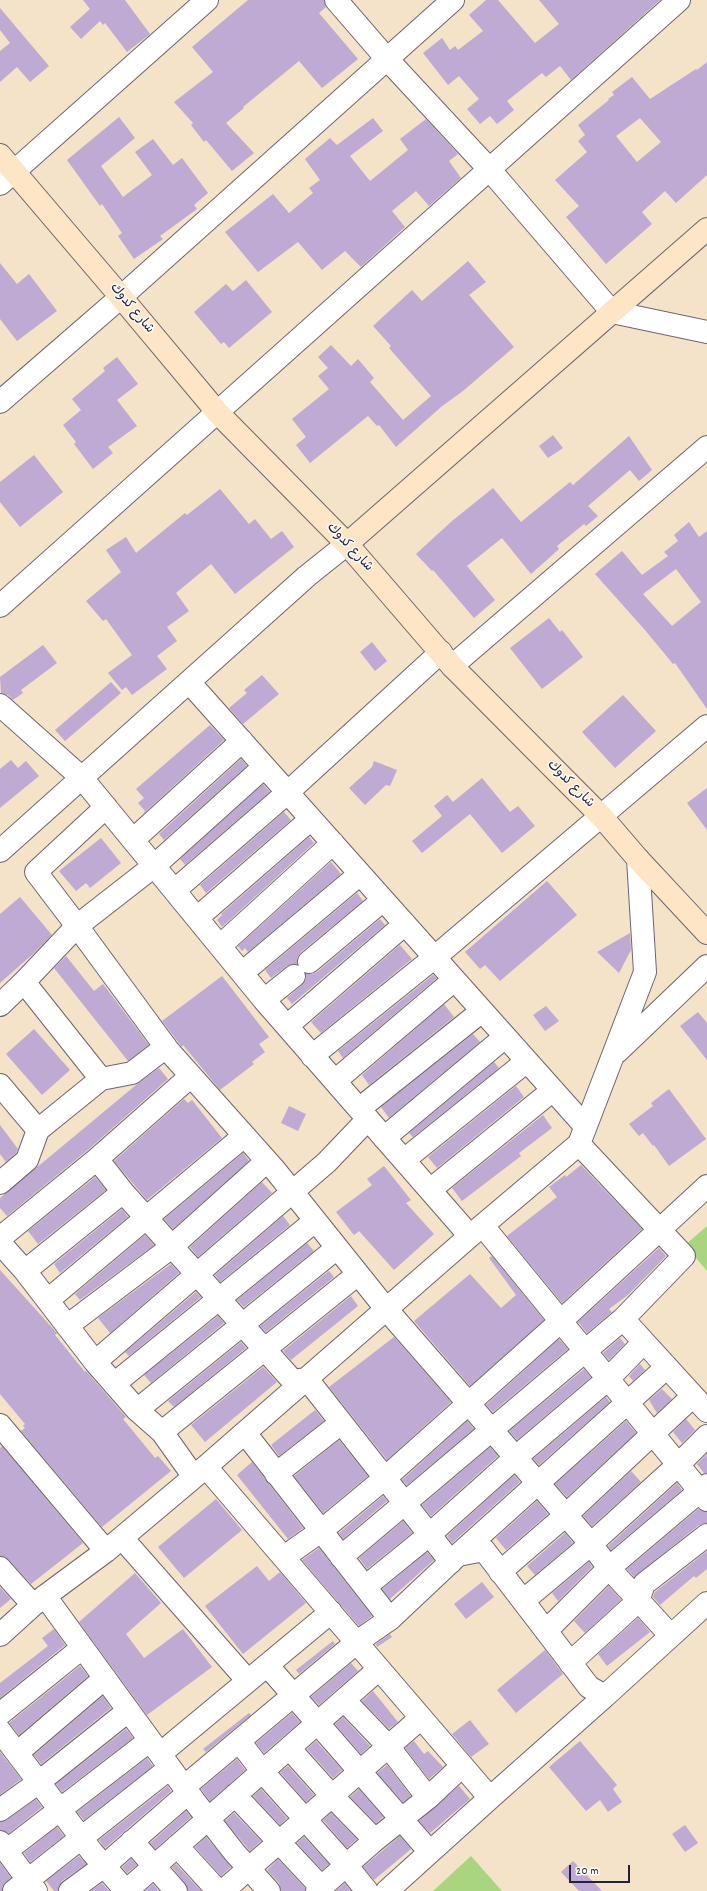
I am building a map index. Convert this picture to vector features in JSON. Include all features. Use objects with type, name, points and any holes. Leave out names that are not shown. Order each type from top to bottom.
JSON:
[{"type":"street","points":[[7,178],[207,0]]},
{"type":"street","points":[[336,0],[387,59],[490,170],[612,312],[707,332]]},
{"type":"street","points":[[0,402],[121,297],[454,0]]},
{"type":"street","points":[[0,606],[679,0]]},
{"type":"street","name":"شارع كدوك","points":[[0,155],[7,178],[121,297],[218,413],[347,544],[447,659],[602,817],[638,859],[707,933]]},
{"type":"street","points":[[0,851],[307,576],[347,544],[707,229]]},
{"type":"street","points":[[174,890],[447,659],[707,447]]},
{"type":"street","points":[[189,682],[528,1061],[552,1090],[582,1135],[684,1256],[623,1319],[584,1350],[341,1557]]},
{"type":"street","points":[[0,705],[82,778],[264,1000],[312,1056],[430,1190],[476,1231],[561,1321],[678,1465],[705,1492],[609,1568],[546,1631]]},
{"type":"street","points":[[312,1056],[435,957],[602,817],[707,726]]},
{"type":"street","points":[[132,840],[242,741]]},
{"type":"street","points":[[0,1005],[78,926],[154,866],[264,767]]},
{"type":"street","points":[[106,807],[36,872],[78,926],[166,1047],[267,1161],[386,1310],[566,1515],[609,1568],[671,1636]]},
{"type":"street","points":[[197,918],[311,818]]},
{"type":"street","points":[[220,946],[333,843]]},
{"type":"street","points":[[0,1635],[39,1600],[114,1544],[200,1472],[476,1231],[582,1135],[645,972],[638,859]]},
{"type":"street","points":[[242,973],[360,874]]},
{"type":"street","points":[[264,1000],[383,900]]},
{"type":"street","points":[[287,1026],[405,924]]},
{"type":"street","points":[[612,1056],[707,966]]},
{"type":"street","points":[[335,1081],[454,980]]},
{"type":"street","points":[[24,982],[101,1079]]},
{"type":"street","points":[[95,1362],[327,1162],[363,1114],[482,1011]]},
{"type":"street","points":[[384,1138],[505,1037]]},
{"type":"street","points":[[3,1174],[28,1160],[38,1130],[101,1079],[132,1073],[166,1047]]},
{"type":"street","points":[[404,1160],[528,1061]]},
{"type":"street","points":[[0,1238],[97,1159],[191,1076]]},
{"type":"street","points":[[0,1085],[38,1130]]},
{"type":"street","points":[[430,1190],[552,1090]]},
{"type":"street","points":[[48,1300],[244,1136]]},
{"type":"street","points":[[97,1159],[146,1219],[293,1382],[307,1379]]},
{"type":"street","points":[[68,1326],[172,1247],[267,1161]]},
{"type":"street","points":[[284,1557],[321,1531],[385,1478],[561,1321],[707,1186]]},
{"type":"street","points":[[25,1271],[123,1192]]},
{"type":"street","points":[[114,1384],[315,1220]]},
{"type":"street","points":[[0,1243],[25,1271],[95,1362],[114,1384],[137,1410],[162,1432],[284,1557],[490,1798]]},
{"type":"street","points":[[137,1410],[337,1248]]},
{"type":"street","points":[[162,1432],[358,1274]]},
{"type":"street","points":[[500,1572],[566,1515],[653,1434],[700,1403],[623,1319]]},
{"type":"street","points":[[365,1587],[429,1535],[515,1458],[608,1380],[644,1342]]},
{"type":"street","points":[[70,1891],[104,1866],[239,1741],[293,1695],[357,1642],[390,1619],[454,1559],[667,1367]]},
{"type":"street","points":[[307,1379],[429,1535],[454,1559]]},
{"type":"street","points":[[276,1474],[341,1423]]},
{"type":"street","points":[[0,1425],[248,1681]]},
{"type":"street","points":[[245,1433],[390,1619]]},
{"type":"street","points":[[523,1601],[591,1544],[678,1465],[707,1436]]},
{"type":"street","points":[[570,1662],[638,1601],[644,1584],[707,1535]]},
{"type":"street","points":[[454,1559],[484,1550],[589,1687],[605,1696]]},
{"type":"street","points":[[0,1568],[39,1600],[82,1648],[207,1818],[269,1891]]},
{"type":"street","points":[[387,1891],[707,1603]]},
{"type":"street","points":[[160,1754],[60,1810],[3,1846],[26,1887],[82,1838],[160,1754],[331,1612]]},
{"type":"street","points":[[0,1714],[82,1648]]},
{"type":"street","points":[[267,1665],[400,1820],[430,1852]]},
{"type":"street","points":[[0,1731],[104,1866],[126,1891],[207,1818],[380,1669]]},
{"type":"street","points":[[17,1753],[105,1678]]},
{"type":"street","points":[[344,1700],[388,1746],[428,1798]]},
{"type":"street","points":[[0,1810],[39,1782],[128,1711]]},
{"type":"street","points":[[223,1891],[421,1718]]},
{"type":"street","points":[[239,1741],[262,1771],[346,1865],[367,1891]]},
{"type":"street","points":[[289,1748],[332,1796],[375,1840]]},
{"type":"street","points":[[234,1795],[319,1889],[375,1840],[428,1798],[462,1766]]},
{"type":"street","points":[[132,1841],[176,1891]]},
{"type":"street","points":[[177,1846],[218,1891]]},
{"type":"green space","points":[[707,1226],[707,1271],[685,1245]]},
{"type":"green space","points":[[471,1856],[502,1891],[433,1891]]},
{"type":"building","points":[[83,0],[125,0],[150,34],[127,52],[105,23],[103,25],[100,21],[81,39],[70,27],[90,9]]},
{"type":"building","points":[[248,0],[324,0],[326,7],[319,13],[358,59],[322,88],[299,61],[243,107],[244,108],[226,123],[254,153],[232,171],[206,140],[204,142],[191,125],[193,123],[174,102],[213,72],[192,47]]},
{"type":"building","points":[[486,0],[498,0],[535,43],[559,24],[539,0],[660,0],[571,80],[560,66],[546,77],[542,73],[507,101],[514,110],[497,124],[490,116],[480,124],[467,109],[479,99],[459,76],[448,85],[423,53],[442,38],[450,50],[455,46],[458,50],[483,31],[469,15]]},
{"type":"building","points":[[0,8],[49,66],[30,82],[17,67],[0,82],[0,51],[10,43],[0,30]]},
{"type":"building","points":[[707,62],[707,175],[676,203],[665,191],[642,212],[652,224],[606,264],[566,217],[579,206],[555,180],[587,152],[578,141],[585,135],[578,125],[609,100],[608,99],[614,95],[612,92],[632,77],[650,99],[696,69],[697,70]],"holes":[[[640,118],[661,142],[637,162],[616,136]]]},
{"type":"building","points":[[119,117],[135,138],[101,166],[123,197],[152,175],[135,152],[153,139],[173,165],[182,158],[208,193],[194,205],[197,209],[160,236],[163,239],[134,259],[118,236],[122,233],[102,204],[100,206],[67,160]]},
{"type":"building","points":[[373,118],[383,131],[350,156],[370,181],[408,150],[400,139],[426,119],[458,154],[449,161],[461,178],[429,206],[416,191],[392,211],[405,227],[361,267],[345,251],[322,270],[298,242],[258,272],[225,232],[273,194],[289,213],[313,193],[309,188],[320,180],[305,159],[330,138],[337,145]]},
{"type":"building","points":[[468,261],[486,282],[469,295],[514,347],[463,391],[441,407],[396,447],[379,425],[377,426],[368,416],[310,463],[296,445],[306,437],[292,419],[329,389],[318,376],[328,368],[318,357],[331,345],[351,366],[358,359],[374,378],[370,382],[403,420],[431,396],[389,348],[391,346],[373,326],[412,290],[422,301]]},
{"type":"building","points":[[0,263],[17,284],[29,274],[57,311],[17,341],[0,319]]},
{"type":"building","points":[[246,280],[272,312],[229,348],[224,342],[221,344],[194,312],[226,284],[233,291]]},
{"type":"building","points":[[117,357],[138,384],[117,400],[137,426],[108,447],[113,453],[93,469],[74,444],[76,442],[63,425],[81,410],[72,399],[105,371],[103,368]]},
{"type":"building","points":[[553,435],[563,448],[548,458],[539,446]]},
{"type":"building","points":[[629,436],[652,470],[639,481],[630,470],[588,506],[598,516],[586,526],[584,524],[557,546],[559,549],[531,574],[502,538],[467,566],[495,600],[474,618],[433,570],[432,571],[416,554],[452,521],[493,488],[521,522],[570,482],[573,485]]},
{"type":"building","points":[[34,455],[63,492],[20,527],[0,502],[0,482]]},
{"type":"building","points":[[220,489],[249,524],[255,519],[271,539],[282,531],[294,547],[235,594],[211,564],[176,593],[189,611],[167,627],[177,641],[157,656],[167,669],[132,695],[126,687],[122,690],[108,673],[132,655],[106,619],[103,621],[86,601],[121,572],[106,550],[126,537],[136,553],[185,513],[187,515]]},
{"type":"building","points":[[689,522],[699,537],[707,531],[707,709],[675,663],[673,664],[595,574],[622,551],[642,575],[668,556],[664,552],[678,541],[674,535]],"holes":[[[676,569],[701,602],[672,626],[643,594]]]},
{"type":"building","points":[[549,618],[560,632],[562,630],[583,657],[542,689],[510,648]]},
{"type":"building","points":[[372,642],[387,661],[375,671],[360,652]]},
{"type":"building","points":[[43,645],[57,663],[21,690],[23,693],[13,700],[8,695],[1,693],[0,677]]},
{"type":"building","points":[[262,675],[279,694],[243,724],[229,708],[247,693],[244,690]]},
{"type":"building","points":[[111,682],[121,693],[65,741],[55,730]]},
{"type":"building","points":[[623,695],[656,731],[615,768],[582,732]]},
{"type":"building","points":[[210,725],[224,740],[143,814],[145,811],[138,803],[144,798],[136,789]]},
{"type":"building","points":[[241,759],[247,766],[164,840],[159,834]]},
{"type":"building","points":[[11,760],[18,768],[26,761],[39,776],[0,808],[0,769]]},
{"type":"building","points":[[374,761],[397,770],[390,786],[386,785],[365,805],[349,788],[372,767]]},
{"type":"building","points":[[482,778],[510,812],[518,806],[535,826],[502,853],[470,814],[422,853],[412,841],[442,816],[434,806],[447,795],[453,802]]},
{"type":"building","points":[[263,784],[270,792],[185,865],[180,859]]},
{"type":"building","points":[[707,788],[707,830],[687,803]]},
{"type":"building","points":[[284,812],[291,820],[206,893],[200,885]]},
{"type":"building","points":[[309,837],[314,843],[222,927],[217,920],[222,915],[221,914]]},
{"type":"building","points":[[101,838],[121,863],[90,888],[86,883],[76,891],[59,871]]},
{"type":"building","points":[[331,862],[341,874],[248,952],[245,948],[242,951],[238,946]]},
{"type":"building","points":[[547,881],[577,915],[500,981],[485,965],[480,969],[465,952]]},
{"type":"building","points":[[357,893],[363,901],[301,952],[297,958],[297,964],[287,966],[271,978],[265,970]]},
{"type":"building","points":[[20,897],[52,935],[0,983],[0,914]]},
{"type":"building","points":[[380,919],[385,925],[292,1004],[287,998],[306,980],[306,974],[317,972]]},
{"type":"building","points":[[630,933],[631,950],[619,973],[597,952]]},
{"type":"building","points":[[400,945],[412,959],[321,1033],[311,1022]]},
{"type":"building","points":[[66,956],[94,991],[103,984],[149,1045],[128,1061],[54,968]]},
{"type":"building","points":[[433,975],[437,978],[343,1058],[338,1051]]},
{"type":"building","points":[[222,976],[269,1037],[259,1044],[265,1052],[252,1062],[254,1064],[220,1090],[183,1045],[182,1047],[162,1021]]},
{"type":"building","points":[[444,1004],[454,1017],[369,1085],[362,1075]]},
{"type":"building","points":[[546,1006],[559,1021],[545,1031],[533,1015]]},
{"type":"building","points":[[698,1012],[707,1023],[707,1060],[680,1026]]},
{"type":"building","points":[[34,1029],[70,1070],[42,1095],[6,1054]]},
{"type":"building","points":[[473,1034],[480,1042],[389,1118],[381,1107]]},
{"type":"building","points":[[494,1062],[499,1068],[413,1137],[409,1133]]},
{"type":"building","points":[[159,1068],[168,1079],[89,1149],[7,1216],[0,1208],[0,1198],[136,1085]]},
{"type":"building","points":[[516,1086],[524,1097],[437,1168],[428,1157]]},
{"type":"building","points":[[669,1089],[706,1139],[669,1166],[654,1145],[653,1146],[643,1133],[639,1136],[629,1124],[653,1106],[651,1103]]},
{"type":"building","points":[[184,1099],[188,1103],[192,1100],[222,1138],[147,1200],[114,1161]]},
{"type":"building","points":[[289,1106],[306,1114],[298,1131],[281,1123]]},
{"type":"building","points":[[543,1115],[552,1128],[519,1153],[521,1156],[462,1201],[452,1188]]},
{"type":"building","points":[[0,1125],[18,1149],[16,1153],[6,1162],[0,1154]]},
{"type":"building","points":[[243,1153],[249,1161],[173,1229],[164,1219]]},
{"type":"building","points":[[581,1165],[642,1229],[562,1303],[507,1236],[557,1197],[549,1187],[565,1175],[566,1177]]},
{"type":"building","points":[[384,1166],[411,1200],[406,1203],[434,1234],[394,1270],[359,1231],[354,1235],[336,1212],[372,1185],[367,1179]]},
{"type":"building","points":[[95,1177],[106,1190],[38,1244],[28,1231]]},
{"type":"building","points":[[262,1182],[272,1193],[198,1257],[190,1247]]},
{"type":"building","points":[[122,1209],[128,1217],[60,1273],[54,1264]]},
{"type":"building","points":[[283,1216],[290,1225],[220,1282],[215,1275]]},
{"type":"building","points":[[145,1235],[154,1245],[80,1300],[75,1294]]},
{"type":"building","points":[[307,1243],[314,1251],[244,1307],[237,1300]]},
{"type":"building","points":[[659,1248],[666,1256],[628,1295],[609,1309],[612,1312],[587,1333],[578,1322]]},
{"type":"building","points":[[492,1256],[544,1320],[470,1386],[414,1321],[470,1274],[501,1308],[516,1295],[489,1258]]},
{"type":"building","points":[[171,1264],[179,1273],[110,1333],[98,1318]]},
{"type":"building","points":[[0,1270],[57,1333],[55,1335],[85,1372],[86,1371],[126,1417],[123,1419],[155,1458],[158,1456],[171,1471],[102,1527],[21,1431],[25,1428],[23,1426],[25,1424],[0,1394]]},
{"type":"building","points":[[329,1271],[334,1277],[266,1332],[260,1326]]},
{"type":"building","points":[[196,1292],[201,1297],[129,1356],[125,1352]]},
{"type":"building","points":[[351,1296],[358,1306],[291,1360],[283,1351]]},
{"type":"building","points":[[218,1316],[224,1323],[151,1383],[144,1375]]},
{"type":"building","points":[[394,1337],[451,1402],[387,1460],[329,1387]]},
{"type":"building","points":[[620,1338],[625,1344],[609,1360],[603,1353]]},
{"type":"building","points":[[559,1339],[568,1349],[493,1412],[486,1405]]},
{"type":"building","points":[[241,1342],[246,1348],[174,1407],[168,1401]]},
{"type":"building","points":[[640,1364],[645,1370],[633,1381],[629,1376]]},
{"type":"building","points":[[263,1367],[277,1382],[205,1442],[191,1425]]},
{"type":"building","points":[[584,1369],[591,1377],[517,1440],[509,1431]]},
{"type":"building","points":[[662,1389],[672,1399],[657,1413],[649,1400]]},
{"type":"building","points":[[606,1397],[610,1402],[539,1465],[533,1459]]},
{"type":"building","points":[[315,1410],[324,1421],[279,1456],[271,1445]]},
{"type":"building","points":[[686,1419],[695,1430],[682,1443],[673,1432]]},
{"type":"building","points":[[467,1421],[474,1429],[407,1485],[402,1480]]},
{"type":"building","points":[[626,1421],[636,1433],[567,1497],[555,1484]]},
{"type":"building","points":[[339,1440],[368,1476],[323,1513],[294,1476]]},
{"type":"building","points":[[2,1446],[83,1543],[31,1584],[9,1560],[0,1556],[0,1448]]},
{"type":"building","points":[[490,1447],[498,1456],[431,1516],[422,1505]]},
{"type":"building","points":[[707,1454],[707,1473],[704,1473],[697,1464]]},
{"type":"building","points":[[252,1462],[303,1528],[288,1539],[237,1475]]},
{"type":"building","points":[[631,1471],[641,1482],[592,1526],[583,1516]]},
{"type":"building","points":[[514,1475],[520,1482],[452,1543],[447,1536]]},
{"type":"building","points":[[677,1483],[682,1490],[611,1550],[608,1546]]},
{"type":"building","points":[[383,1496],[387,1501],[343,1539],[339,1533]]},
{"type":"building","points":[[216,1499],[242,1530],[184,1578],[158,1547]]},
{"type":"building","points":[[537,1501],[548,1514],[506,1550],[496,1538]]},
{"type":"building","points":[[698,1509],[707,1512],[707,1523],[699,1525],[634,1577],[627,1569]]},
{"type":"building","points":[[403,1521],[412,1533],[367,1569],[359,1558]]},
{"type":"building","points":[[565,1533],[573,1543],[535,1575],[527,1566]]},
{"type":"building","points":[[319,1548],[372,1616],[359,1626],[302,1560]]},
{"type":"building","points":[[707,1551],[707,1569],[696,1578],[694,1576],[660,1605],[653,1597],[655,1592]]},
{"type":"building","points":[[427,1552],[434,1560],[390,1599],[382,1589]]},
{"type":"building","points":[[589,1562],[592,1567],[558,1601],[552,1593]]},
{"type":"building","points":[[257,1566],[269,1581],[280,1572],[306,1603],[243,1654],[205,1606]]},
{"type":"building","points":[[135,1573],[161,1603],[126,1634],[144,1658],[183,1629],[212,1667],[147,1715],[79,1622]]},
{"type":"building","points":[[482,1582],[494,1597],[466,1619],[454,1604]]},
{"type":"building","points":[[609,1586],[621,1600],[585,1633],[574,1621]]},
{"type":"building","points":[[0,1587],[11,1599],[0,1608]]},
{"type":"building","points":[[638,1618],[650,1632],[607,1666],[598,1654]]},
{"type":"building","points":[[54,1629],[65,1645],[0,1698],[0,1683],[48,1646],[42,1638]]},
{"type":"building","points":[[390,1634],[392,1637],[377,1647],[376,1644]]},
{"type":"building","points":[[333,1641],[335,1644],[299,1674],[296,1670]]},
{"type":"building","points":[[545,1650],[563,1674],[516,1713],[497,1690]]},
{"type":"building","points":[[351,1663],[358,1671],[319,1705],[311,1697]]},
{"type":"building","points":[[80,1666],[88,1676],[19,1735],[9,1723]]},
{"type":"building","points":[[373,1691],[398,1722],[389,1729],[362,1701]]},
{"type":"building","points":[[103,1696],[111,1708],[41,1764],[34,1755]]},
{"type":"building","points":[[249,1713],[251,1715],[206,1752],[203,1749]]},
{"type":"building","points":[[292,1713],[300,1722],[264,1753],[256,1743]]},
{"type":"building","points":[[343,1717],[370,1746],[361,1754],[335,1724]]},
{"type":"building","points":[[470,1720],[489,1744],[471,1757],[452,1734]]},
{"type":"building","points":[[126,1729],[133,1738],[62,1792],[56,1784]]},
{"type":"building","points":[[316,1741],[342,1770],[333,1778],[307,1749]]},
{"type":"building","points":[[414,1741],[424,1754],[428,1751],[443,1767],[429,1779],[405,1748]]},
{"type":"building","points":[[580,1741],[617,1785],[613,1789],[622,1802],[608,1812],[600,1800],[586,1811],[549,1767]]},
{"type":"building","points":[[0,1752],[21,1779],[0,1795]]},
{"type":"building","points":[[147,1758],[153,1766],[84,1820],[77,1812]]},
{"type":"building","points":[[237,1759],[245,1770],[210,1801],[201,1789]]},
{"type":"building","points":[[387,1765],[411,1796],[403,1802],[377,1773]]},
{"type":"building","points":[[288,1766],[314,1795],[306,1802],[280,1772]]},
{"type":"building","points":[[168,1786],[171,1791],[105,1848],[99,1840]]},
{"type":"building","points":[[459,1786],[470,1799],[430,1833],[419,1821]]},
{"type":"building","points":[[261,1789],[287,1818],[280,1825],[253,1796]]},
{"type":"building","points":[[359,1789],[383,1817],[376,1823],[350,1797]]},
{"type":"building","points":[[36,1799],[42,1807],[9,1833],[0,1830],[0,1822],[7,1820]]},
{"type":"building","points":[[186,1811],[191,1817],[155,1849],[150,1843]]},
{"type":"building","points":[[234,1813],[261,1841],[250,1851],[225,1821]]},
{"type":"building","points":[[331,1813],[357,1839],[347,1848],[323,1820]]},
{"type":"building","points":[[685,1825],[698,1843],[685,1852],[672,1834]]},
{"type":"building","points":[[57,1827],[64,1836],[30,1862],[24,1853]]},
{"type":"building","points":[[400,1836],[411,1849],[374,1880],[363,1867]]},
{"type":"building","points":[[206,1837],[231,1867],[221,1876],[195,1847]]},
{"type":"building","points":[[304,1837],[329,1864],[322,1870],[297,1843]]},
{"type":"building","points":[[79,1856],[86,1864],[62,1881],[58,1891],[54,1891],[46,1881]]},
{"type":"building","points":[[131,1859],[137,1865],[127,1873],[122,1867]]},
{"type":"building","points":[[278,1859],[305,1888],[305,1891],[281,1891],[279,1883],[267,1870]]},
{"type":"building","points":[[573,1861],[602,1891],[579,1891],[561,1872]]},
{"type":"building","points":[[0,1863],[11,1878],[3,1886],[2,1891],[0,1891]]},
{"type":"building","points":[[176,1864],[201,1891],[188,1891],[185,1883],[172,1867]]},
{"type":"building","points":[[102,1883],[109,1891],[91,1891]]},
{"type":"building","points":[[345,1883],[351,1891],[336,1891]]},
{"type":"building","points":[[153,1884],[159,1891],[145,1891]]}]
